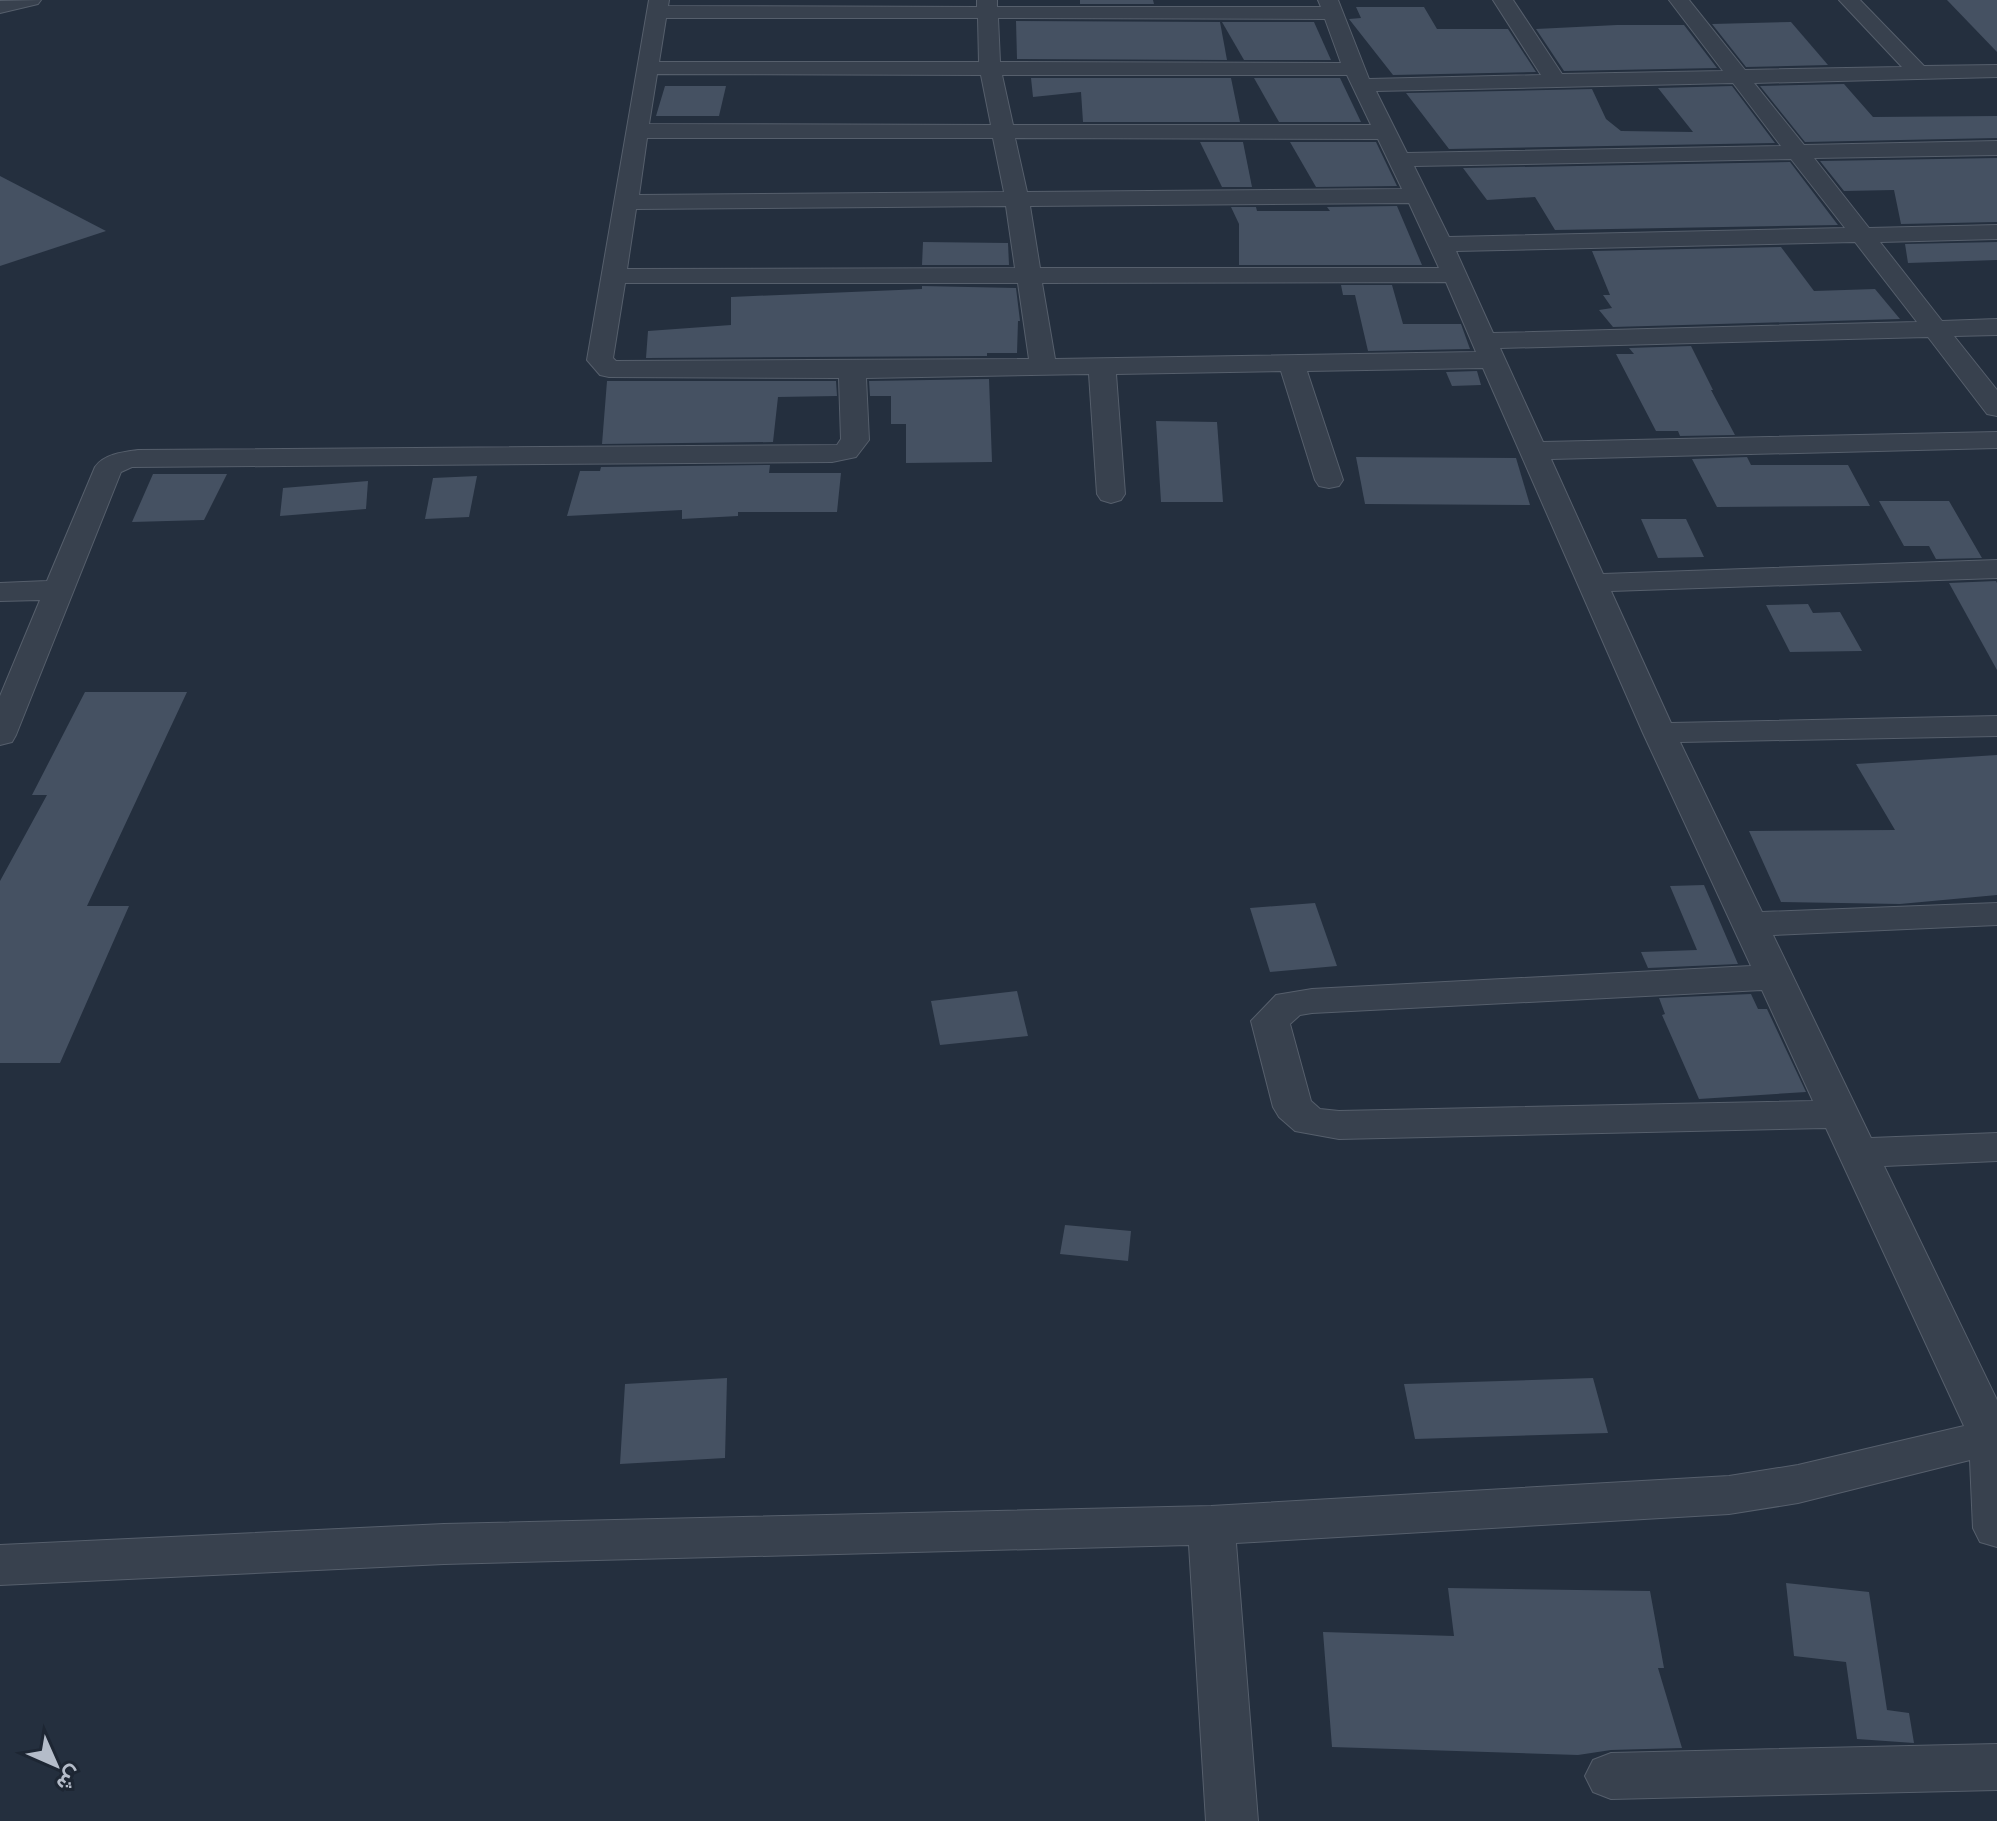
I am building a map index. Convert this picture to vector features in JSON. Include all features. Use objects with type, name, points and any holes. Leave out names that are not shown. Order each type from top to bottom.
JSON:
[{"type":"street","points":[[0,7],[31,0]]},
{"type":"street","points":[[1503,0],[1556,81]]},
{"type":"street","points":[[1679,0],[1997,408]]},
{"type":"street","points":[[1849,0],[1919,73]]},
{"type":"street","points":[[1997,327],[1487,350],[1292,364],[852,370],[609,369],[600,360],[658,6],[1330,7],[1358,77],[1448,259],[1487,350],[1535,451],[1659,733],[1994,1437],[1997,1528]]},
{"type":"street","points":[[988,6],[990,68],[1017,200],[1043,368]]},
{"type":"street","points":[[649,68],[990,68],[1556,81],[1997,71]]},
{"type":"street","points":[[637,131],[1004,131],[1401,163]]},
{"type":"street","points":[[625,202],[1017,200],[1401,163],[1997,148]]},
{"type":"street","points":[[615,276],[1028,277],[1448,259],[1862,235],[1997,232]]},
{"type":"street","points":[[1292,364],[1329,480]]},
{"type":"street","points":[[1102,367],[1111,494]]},
{"type":"street","points":[[0,735],[109,467],[125,460],[832,454],[846,451],[855,440],[852,370]]},
{"type":"street","points":[[1535,451],[1997,440]]},
{"type":"street","points":[[1591,583],[1997,569]]},
{"type":"street","points":[[0,592],[61,590]]},
{"type":"street","points":[[1659,733],[1997,726]]},
{"type":"street","points":[[1749,924],[1997,914]]},
{"type":"street","points":[[1775,977],[1312,1001],[1289,1004],[1270,1021],[1293,1107],[1309,1121],[1339,1125],[1841,1114]]},
{"type":"street","points":[[1860,1153],[1997,1147]]},
{"type":"street","points":[[0,1565],[444,1544],[1211,1525],[1729,1495],[1798,1484],[1994,1437]]},
{"type":"street","points":[[1211,1525],[1232,1821]]},
{"type":"street","points":[[1611,1776],[1997,1767]]},
{"type":"building","points":[[1080,0],[1153,0],[1154,4],[1080,4]]},
{"type":"building","points":[[1947,0],[1997,0],[1997,52]]},
{"type":"building","points":[[1356,7],[1424,7],[1437,29],[1508,29],[1536,72],[1393,75],[1349,19],[1361,18]]},
{"type":"building","points":[[1016,21],[1220,22],[1227,60],[1017,59]]},
{"type":"building","points":[[1222,22],[1314,22],[1331,60],[1244,60]]},
{"type":"building","points":[[1791,22],[1828,65],[1746,67],[1712,24]]},
{"type":"building","points":[[1684,25],[1717,68],[1564,71],[1536,29]]},
{"type":"building","points":[[1031,78],[1231,78],[1240,122],[1083,122],[1081,92],[1033,97]]},
{"type":"building","points":[[1254,78],[1340,78],[1361,122],[1279,122]]},
{"type":"building","points":[[1844,84],[1873,117],[1997,116],[1997,138],[1805,142],[1760,86]]},
{"type":"building","points":[[665,86],[726,86],[719,116],[656,116]]},
{"type":"building","points":[[1732,86],[1775,143],[1449,149],[1406,93],[1592,89],[1606,119],[1621,131],[1693,132],[1658,88]]},
{"type":"building","points":[[1200,142],[1243,142],[1252,187],[1222,187]]},
{"type":"building","points":[[1290,142],[1376,142],[1397,186],[1316,187]]},
{"type":"building","points":[[1997,158],[1997,222],[1901,224],[1894,190],[1844,191],[1820,161]]},
{"type":"building","points":[[1790,162],[1838,225],[1555,230],[1535,197],[1487,200],[1463,168]]},
{"type":"building","points":[[0,176],[106,231],[0,266]]},
{"type":"building","points":[[1397,206],[1422,265],[1239,265],[1239,224],[1231,207],[1256,207],[1257,211],[1330,211],[1327,207]]},
{"type":"building","points":[[923,242],[1008,243],[1009,265],[922,265]]},
{"type":"building","points":[[1997,242],[1997,260],[1908,263],[1905,244]]},
{"type":"building","points":[[1781,247],[1814,291],[1875,289],[1900,319],[1613,327],[1599,310],[1612,308],[1603,295],[1610,295],[1592,251]]},
{"type":"building","points":[[1341,285],[1392,285],[1403,324],[1461,324],[1470,349],[1368,351],[1355,295],[1343,295]]},
{"type":"building","points":[[922,286],[1016,288],[1020,321],[1017,353],[987,353],[987,356],[646,358],[648,331],[731,325],[731,297],[922,289]]},
{"type":"building","points":[[1691,346],[1735,435],[1680,436],[1678,431],[1656,431],[1616,354],[1634,354],[1629,348]]},
{"type":"building","points":[[1477,371],[1481,385],[1452,386],[1446,372]]},
{"type":"building","points":[[989,379],[992,462],[906,463],[906,424],[891,424],[891,396],[870,396],[869,381]]},
{"type":"building","points":[[607,381],[836,381],[837,396],[778,397],[773,442],[602,444]]},
{"type":"building","points":[[1156,421],[1217,422],[1223,502],[1161,502]]},
{"type":"building","points":[[1356,457],[1516,458],[1530,505],[1365,504]]},
{"type":"building","points":[[1747,457],[1751,465],[1848,465],[1870,506],[1717,507],[1692,459]]},
{"type":"building","points":[[770,465],[769,473],[841,473],[837,512],[738,512],[738,516],[682,519],[682,510],[567,516],[580,471],[600,471],[601,467]]},
{"type":"building","points":[[153,474],[227,474],[204,520],[132,522]]},
{"type":"building","points":[[477,476],[469,517],[425,519],[433,478]]},
{"type":"building","points":[[368,481],[366,509],[280,516],[283,488]]},
{"type":"building","points":[[1879,501],[1949,501],[1982,558],[1936,559],[1929,546],[1904,546]]},
{"type":"building","points":[[1641,519],[1686,519],[1704,557],[1658,558]]},
{"type":"building","points":[[1949,583],[1997,583],[1997,670]]},
{"type":"building","points":[[1808,604],[1813,613],[1840,612],[1862,651],[1790,652],[1766,605]]},
{"type":"building","points":[[85,692],[187,692],[87,906],[129,906],[60,1063],[0,1063],[0,881],[47,795],[32,795]]},
{"type":"building","points":[[1997,755],[1997,895],[1900,904],[1781,902],[1749,831],[1895,830],[1856,764]]},
{"type":"building","points":[[1704,885],[1738,964],[1648,968],[1641,952],[1697,950],[1670,886]]},
{"type":"building","points":[[1315,903],[1337,966],[1270,972],[1250,908]]},
{"type":"building","points":[[1017,991],[1028,1036],[940,1045],[931,1001]]},
{"type":"building","points":[[1751,994],[1758,1009],[1767,1009],[1806,1092],[1699,1099],[1662,1015],[1665,1014],[1659,998]]},
{"type":"building","points":[[1065,1225],[1131,1231],[1128,1261],[1060,1254]]},
{"type":"building","points":[[727,1378],[725,1458],[620,1464],[625,1384]]},
{"type":"building","points":[[1593,1378],[1608,1433],[1415,1439],[1404,1384]]},
{"type":"building","points":[[1786,1583],[1869,1592],[1887,1710],[1909,1713],[1914,1743],[1857,1739],[1846,1662],[1794,1656]]},
{"type":"building","points":[[1448,1588],[1650,1591],[1664,1668],[1658,1668],[1682,1748],[1611,1750],[1578,1755],[1332,1747],[1323,1632],[1454,1636]]}]
